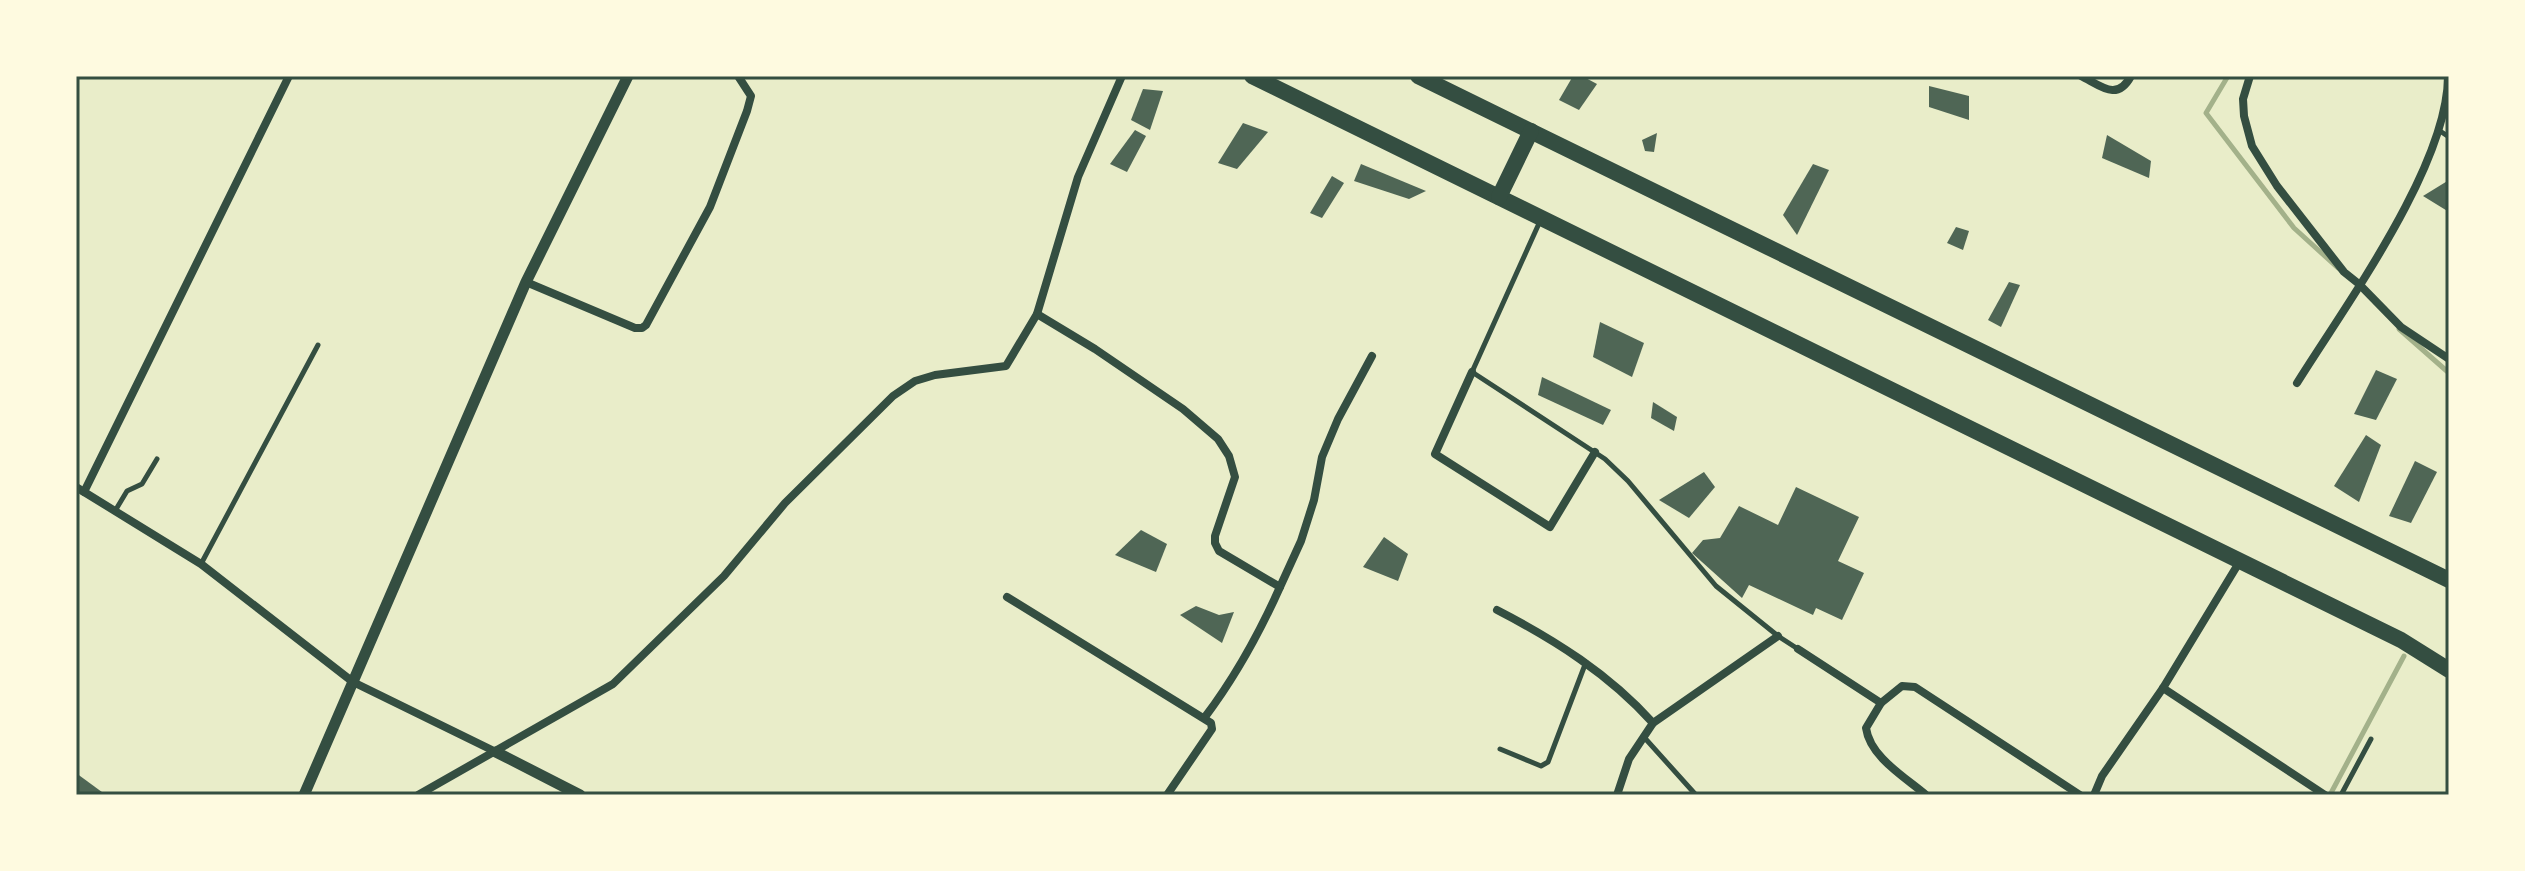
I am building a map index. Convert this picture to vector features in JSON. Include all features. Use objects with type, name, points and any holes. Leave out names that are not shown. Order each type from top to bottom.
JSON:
[{"type":"highway","points":[[1252,76],[2401,640],[2449,670]]},
{"type":"highway","points":[[1418,76],[2449,580]]},
{"type":"highway","points":[[1499,197],[1531,131]]},
{"type":"street","points":[[289,76],[80,489],[201,564],[353,682],[580,795]]},
{"type":"street","points":[[304,795],[526,282],[628,76]]},
{"type":"street","points":[[526,282],[635,328],[646,325],[710,207],[747,111],[751,96],[738,76]]},
{"type":"street","points":[[418,795],[613,684],[724,576],[785,503],[893,396],[915,381],[935,375],[1006,366],[1037,314],[1078,177],[1122,76]]},
{"type":"street","points":[[2081,76],[2109,90],[2119,91],[2131,76]]},
{"type":"street","points":[[2250,76],[2243,99],[2244,116],[2252,146],[2277,186],[2344,272],[2401,327],[2449,359]]},
{"type":"street","points":[[2297,383],[2414,188],[2440,131],[2448,76]]},
{"type":"street","points":[[1037,314],[1171,401],[1218,439],[1229,456],[1235,477],[1215,543],[1219,551],[1280,587]]},
{"type":"street","points":[[1205,717],[1232,681],[1259,636],[1301,541],[1314,500],[1322,457],[1338,419],[1372,356]]},
{"type":"street","points":[[1472,372],[1435,454],[1550,527],[1595,452]]},
{"type":"street","points":[[2094,795],[2102,776],[2163,688],[2240,561]]},
{"type":"street","points":[[1007,597],[1205,717],[1212,729],[1167,795]]},
{"type":"street","points":[[1497,610],[1587,661],[1653,723]]},
{"type":"street","points":[[1617,795],[1629,759],[1653,723],[1778,636]]},
{"type":"street","points":[[1798,649],[1881,703]]},
{"type":"street","points":[[1926,795],[1877,753],[1868,741],[1866,728],[1881,703],[1902,686],[1915,687],[2080,795]]},
{"type":"street","points":[[2163,688],[2325,795]]},
{"type":"lane","points":[[2440,131],[2449,137]]},
{"type":"lane","points":[[1541,218],[1472,372],[1595,452],[1628,481],[1716,586],[1798,649]]},
{"type":"lane","points":[[201,564],[318,345]]},
{"type":"lane","points":[[115,511],[127,491],[142,484],[157,459]]},
{"type":"lane","points":[[1500,749],[1541,766],[1548,762],[1587,661]]},
{"type":"lane","points":[[1642,736],[1696,795]]},
{"type":"lane","points":[[2341,795],[2371,739]]},
{"type":"building","points":[[1573,76],[1582,76],[1597,84],[1579,110],[1559,100]]},
{"type":"building","points":[[1929,86],[1969,96],[1969,120],[1929,107]]},
{"type":"building","points":[[1143,89],[1163,91],[1150,130],[1131,120]]},
{"type":"building","points":[[1243,123],[1268,132],[1237,169],[1218,163]]},
{"type":"building","points":[[1135,130],[1146,136],[1127,172],[1110,164]]},
{"type":"building","points":[[1657,133],[1654,152],[1645,151],[1642,140]]},
{"type":"building","points":[[2107,135],[2151,161],[2149,178],[2102,158]]},
{"type":"building","points":[[1361,164],[1426,191],[1409,199],[1354,181]]},
{"type":"building","points":[[1813,164],[1829,170],[1797,235],[1783,215]]},
{"type":"building","points":[[1332,176],[1344,183],[1322,218],[1310,213]]},
{"type":"building","points":[[2449,180],[2449,212],[2423,196]]},
{"type":"building","points":[[1956,227],[1969,231],[1963,250],[1947,243]]},
{"type":"building","points":[[2009,282],[2020,285],[2001,327],[1988,320]]},
{"type":"building","points":[[1600,322],[1644,343],[1632,377],[1593,357]]},
{"type":"building","points":[[2376,370],[2397,379],[2376,420],[2354,414]]},
{"type":"building","points":[[1542,377],[1611,410],[1603,425],[1538,395]]},
{"type":"building","points":[[1653,402],[1677,417],[1674,431],[1651,418]]},
{"type":"building","points":[[2366,435],[2381,445],[2359,502],[2334,486]]},
{"type":"building","points":[[2415,461],[2437,472],[2411,523],[2389,516]]},
{"type":"building","points":[[1704,472],[1715,487],[1689,518],[1659,500]]},
{"type":"building","points":[[1796,487],[1859,517],[1838,561],[1864,573],[1842,620],[1816,608],[1813,615],[1749,585],[1742,598],[1692,553],[1703,540],[1720,538],[1739,506],[1778,525]]},
{"type":"building","points":[[1141,530],[1167,544],[1156,572],[1115,555]]},
{"type":"building","points":[[1384,537],[1408,554],[1398,581],[1363,567]]},
{"type":"building","points":[[1196,606],[1219,615],[1234,612],[1222,643],[1180,615]]},
{"type":"building","points":[[76,773],[106,795],[76,795]]},
{"type":"waterway","points":[[2228,76],[2206,113],[2294,228],[2338,268]]},
{"type":"waterway","points":[[2399,329],[2449,373]]},
{"type":"waterway","points":[[2331,793],[2404,656]]}]
